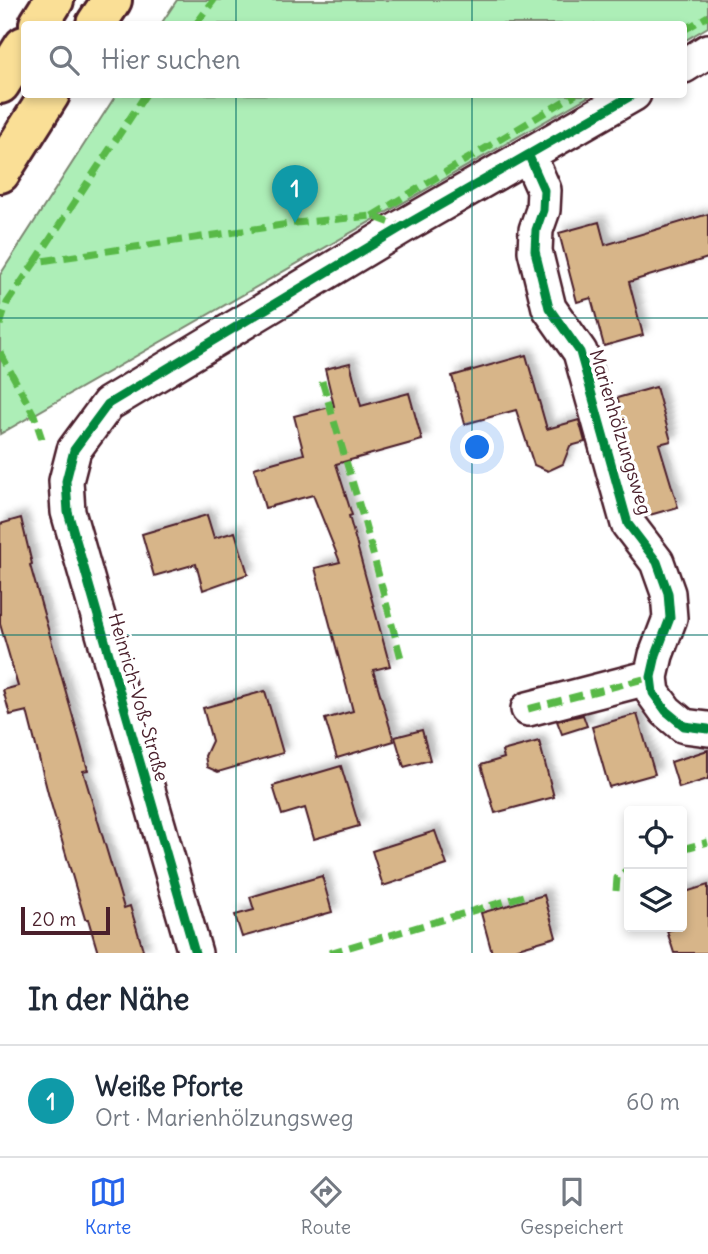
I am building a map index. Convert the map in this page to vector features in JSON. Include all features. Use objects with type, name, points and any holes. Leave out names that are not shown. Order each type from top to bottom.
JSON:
[{"type":"highway","points":[[40,21],[54,0]]},
{"type":"highway","points":[[98,21],[112,0]]},
{"type":"highway","points":[[0,84],[21,51]]},
{"type":"highway","points":[[0,173],[48,98]]},
{"type":"street","points":[[687,64],[708,51]]},
{"type":"street","points":[[529,156],[627,98]]},
{"type":"street","name":"Heinrich-Voß-Straße","points":[[195,953],[68,512],[66,481],[74,450],[108,404],[402,227],[529,156]]},
{"type":"street","name":"Marienhölzungsweg","points":[[529,156],[544,190],[535,251],[549,308],[580,352],[628,524],[657,562],[668,593],[670,618],[651,677]]},
{"type":"street","points":[[528,709],[651,677],[653,693],[666,710],[684,726],[708,729]]},
{"type":"green space","points":[[177,0],[708,0],[708,27],[687,39],[687,21],[163,21]]},
{"type":"green space","points":[[114,98],[586,98],[0,434],[0,275]]},
{"type":"building","points":[[708,214],[708,258],[629,282],[643,335],[604,346],[591,298],[577,302],[559,233],[599,222],[605,245]]},
{"type":"building","points":[[526,355],[547,429],[579,420],[585,442],[570,446],[563,464],[548,471],[534,465],[516,410],[465,424],[452,376]]},
{"type":"building","points":[[350,363],[361,406],[409,393],[422,440],[336,464],[352,515],[349,516],[390,666],[373,670],[394,741],[337,758],[325,719],[353,711],[315,568],[340,562],[313,495],[265,508],[254,468],[304,454],[294,416],[334,406],[325,369]]},
{"type":"building","points":[[656,387],[671,441],[659,444],[678,507],[646,516],[616,410],[621,409],[617,398]]},
{"type":"building","points":[[207,515],[214,538],[235,532],[248,574],[203,590],[196,564],[154,576],[142,534]]},
{"type":"building","points":[[21,518],[32,564],[30,565],[88,770],[83,771],[124,908],[130,906],[144,953],[98,953],[88,919],[85,919],[49,797],[27,711],[10,715],[3,690],[18,686],[0,624],[0,524]]},
{"type":"building","points":[[265,691],[283,753],[218,772],[207,767],[205,756],[212,741],[203,708]]},
{"type":"building","points":[[637,714],[655,774],[609,787],[592,727]]},
{"type":"building","points":[[583,715],[587,726],[562,734],[557,721]]},
{"type":"building","points":[[422,730],[430,760],[404,767],[395,737]]},
{"type":"building","points":[[539,741],[554,797],[495,813],[481,765],[504,758],[502,751]]},
{"type":"building","points":[[708,750],[708,779],[679,788],[671,762]]},
{"type":"building","points":[[341,766],[359,826],[314,839],[305,808],[282,815],[273,786]]},
{"type":"building","points":[[435,831],[447,865],[383,886],[372,851]]},
{"type":"building","points":[[322,876],[332,912],[242,937],[235,915],[254,910],[250,897]]},
{"type":"building","points":[[708,885],[708,953],[674,953],[667,932],[687,932],[687,891]]},
{"type":"building","points":[[544,895],[556,937],[501,953],[492,953],[481,913]]},
{"type":"marked path","points":[[198,21],[214,0]]},
{"type":"marked path","points":[[687,28],[708,16]]},
{"type":"marked path","points":[[143,98],[35,262],[295,223],[372,216],[402,227]]},
{"type":"marked path","points":[[372,216],[569,98]]},
{"type":"marked path","points":[[0,325],[7,303],[35,262]]},
{"type":"marked path","points":[[0,352],[34,415],[42,439]]},
{"type":"marked path","points":[[322,381],[365,524],[402,662]]},
{"type":"marked path","points":[[528,709],[651,677]]},
{"type":"marked path","points":[[687,848],[708,842]]},
{"type":"marked path","points":[[616,891],[617,878],[628,869]]},
{"type":"marked path","points":[[329,953],[523,896]]},
{"type":"cycle path","points":[[195,953],[68,512],[66,481],[74,450],[108,404],[402,227],[627,98]]},
{"type":"cycle path","points":[[529,156],[544,190],[535,251],[549,308],[580,352],[628,524],[657,562],[668,593],[670,618],[651,677],[653,693],[666,711],[684,726],[708,729]]},
{"type":"place","name":"Weiße Pforte","points":[[295,223]]}]
